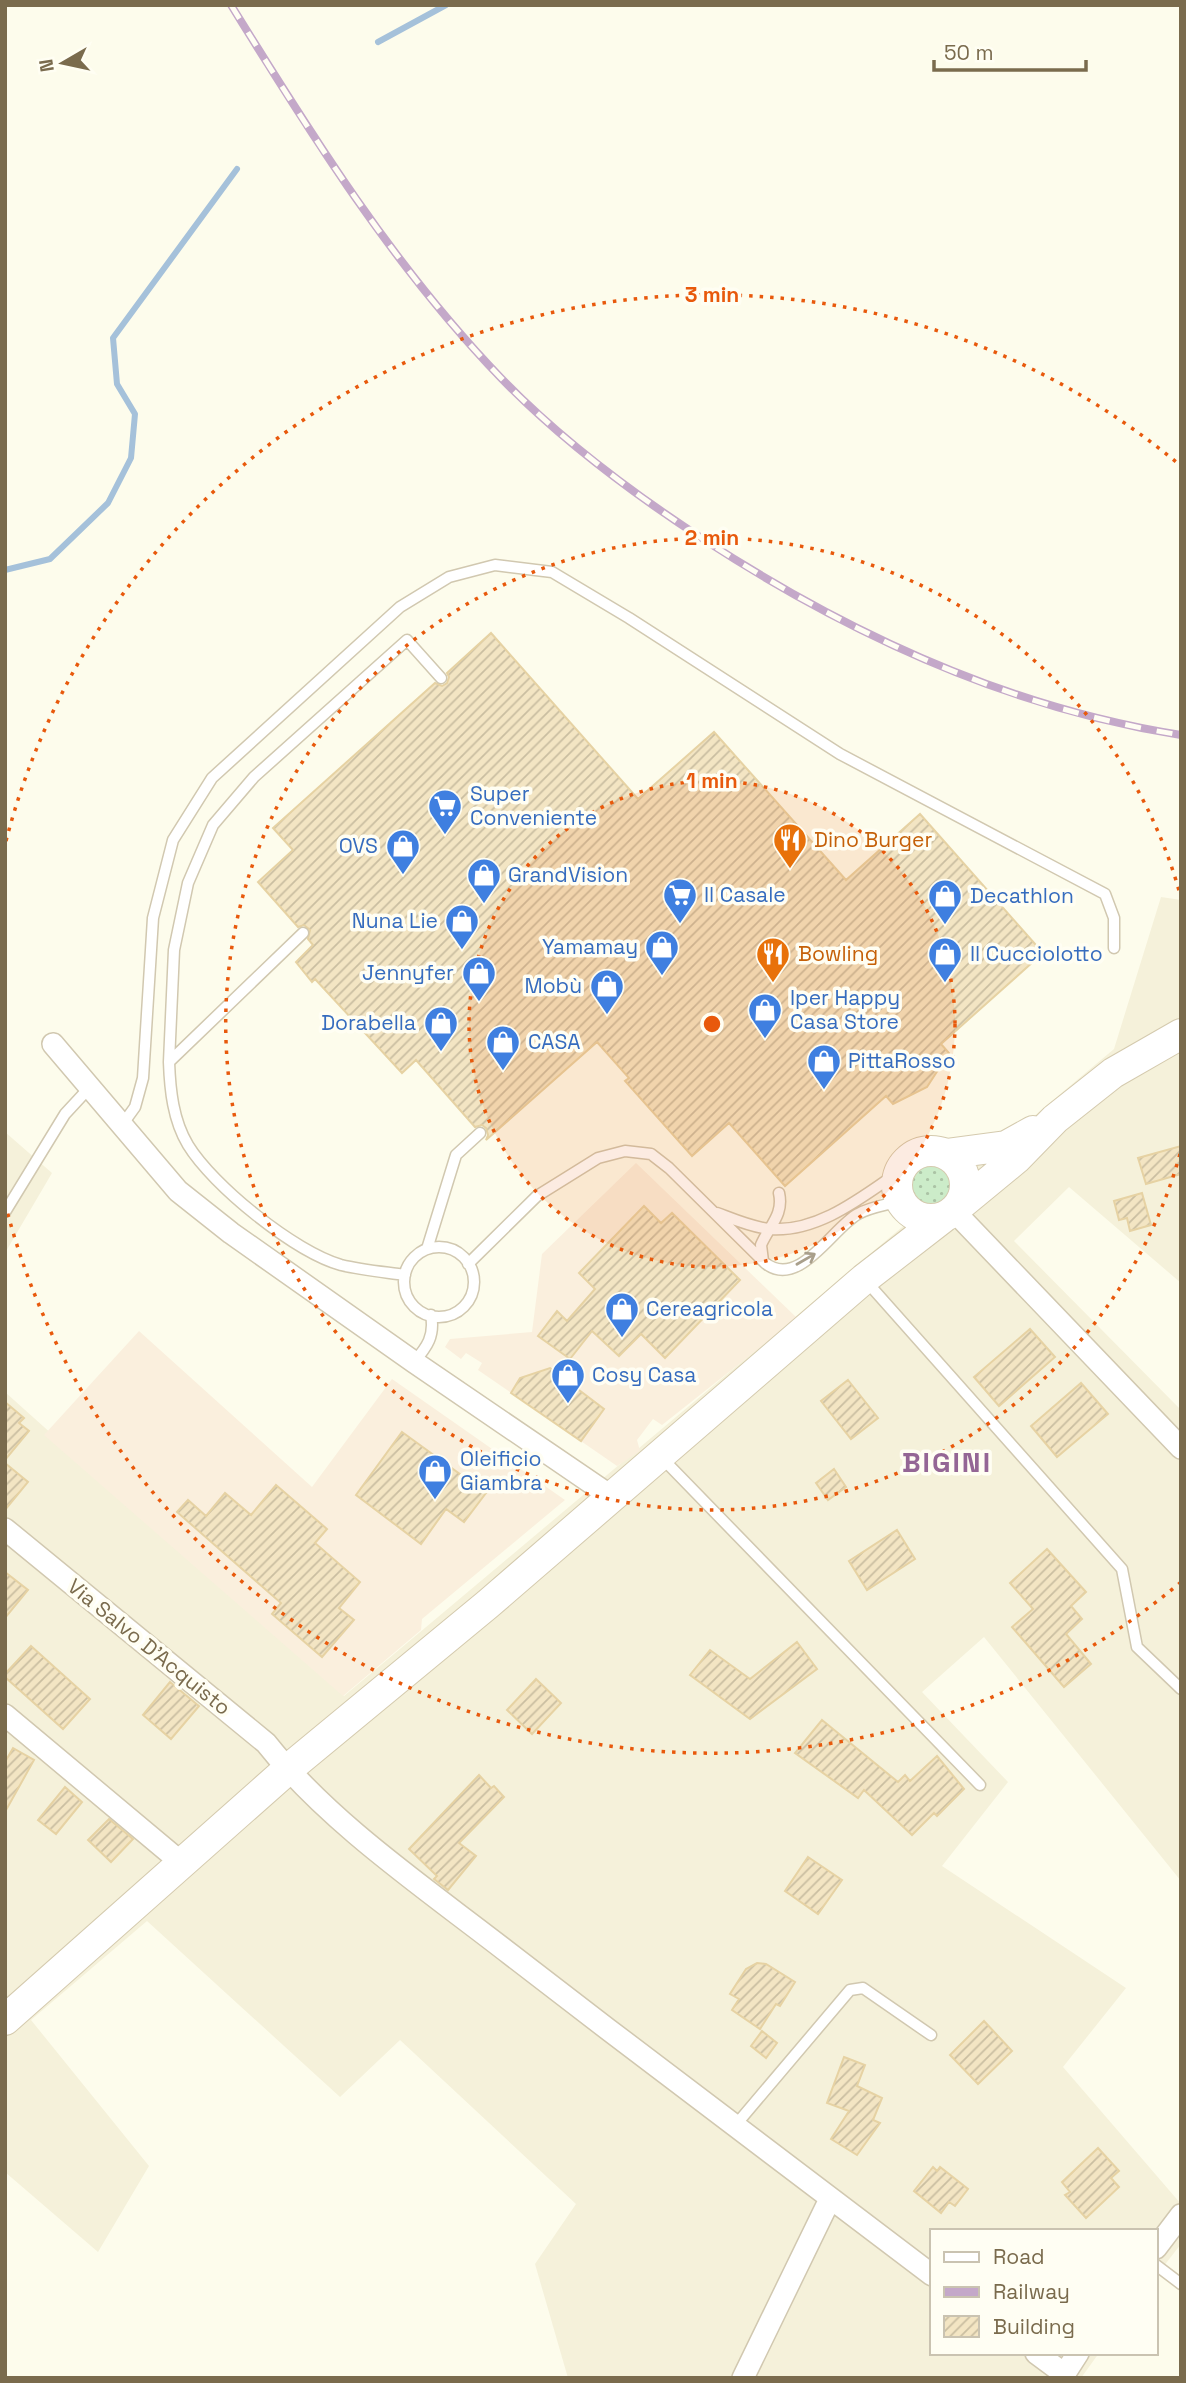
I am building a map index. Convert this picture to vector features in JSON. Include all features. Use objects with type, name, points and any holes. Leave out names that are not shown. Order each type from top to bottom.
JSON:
[{"type":"main road","points":[[5,2020],[287,1770],[488,1604],[864,1279],[952,1212],[1016,1159],[1055,1119],[1113,1073],[1181,1034]]},
{"type":"main road","points":[[864,1279],[885,1250],[901,1203],[897,1181],[906,1161],[915,1154],[927,1151],[946,1154],[1006,1146],[1055,1119]]},
{"type":"main road","points":[[901,1203],[921,1218],[933,1220],[952,1212],[965,1187],[964,1177],[961,1167],[946,1154]]},
{"type":"street","points":[[53,1044],[178,1191],[231,1233],[612,1497]]},
{"type":"street","points":[[952,1212],[1181,1448]]},
{"type":"street","name":"Via Salvo D'Acquisto","points":[[5,1529],[266,1743],[287,1770],[368,1843],[734,2127],[930,2274]]},
{"type":"street","points":[[5,1715],[183,1864]]},
{"type":"street","points":[[743,2378],[830,2199]]},
{"type":"street","points":[[1158,2245],[1181,2215]]},
{"type":"street","points":[[1039,2355],[1063,2375],[1077,2355]]},
{"type":"lane","points":[[122,1125],[135,1107],[144,1078],[153,918],[173,840],[212,778],[400,607],[449,577],[495,565],[552,572],[629,618],[840,754],[1105,894],[1115,918],[1114,948]]},
{"type":"lane","points":[[405,1275],[341,1265],[296,1245],[223,1187],[188,1145],[178,1124],[170,1083],[174,950],[188,883],[213,825],[254,777],[407,639],[441,678]]},
{"type":"lane","points":[[169,1062],[303,933]]},
{"type":"lane","points":[[5,1212],[65,1114],[90,1087]]},
{"type":"lane","points":[[427,1249],[456,1155],[480,1133]]},
{"type":"lane","points":[[468,1264],[537,1196],[598,1158],[625,1151],[651,1154],[770,1268],[783,1270],[806,1261],[859,1213],[901,1203]]},
{"type":"lane","points":[[715,1213],[770,1229],[813,1222],[837,1213],[900,1171]]},
{"type":"lane","points":[[765,1263],[761,1258],[761,1245],[780,1213],[779,1193]]},
{"type":"lane","points":[[439,1247],[455,1251],[468,1264],[474,1283],[469,1300],[461,1310],[450,1315],[431,1315],[416,1308],[405,1291],[405,1275],[410,1263],[427,1249],[439,1247]]},
{"type":"lane","points":[[864,1279],[1122,1569],[1137,1647],[1181,1689]]},
{"type":"lane","points":[[414,1362],[426,1348],[434,1330],[431,1315]]},
{"type":"lane","points":[[660,1456],[979,1785]]},
{"type":"lane","points":[[734,2127],[850,1990],[863,1988],[932,2035]]},
{"type":"lane","points":[[1158,2267],[1181,2284]]},
{"type":"shaded area","points":[[1161,897],[1181,900],[1181,1283],[1069,1187],[1014,1241],[1181,1410],[1181,1881],[984,1637],[922,1692],[1008,1782],[942,1866],[1126,1988],[1063,2067],[1181,2204],[1181,2244],[1158,2273],[1158,2229],[930,2229],[930,2355],[1098,2355],[1081,2378],[568,2378],[535,2264],[576,2204],[400,2040],[340,2097],[147,1921],[31,2020],[149,2166],[98,2252],[5,2172],[5,1392],[344,1696],[1114,1049]]},
{"type":"shaded area","points":[[5,1132],[52,1173],[5,1253]]},
{"type":"shaded area","name":"Oleificio Giambra","points":[[636,1163],[797,1318],[662,1425],[653,1419],[637,1440],[640,1451],[617,1466],[478,1370],[482,1363],[466,1353],[461,1359],[445,1347],[450,1339],[532,1332],[542,1254]]},
{"type":"shaded area","points":[[139,1331],[312,1487],[392,1379],[565,1500],[422,1619],[421,1630],[343,1696],[44,1435]]},
{"type":"green space","points":[[930,1162],[945,1168],[951,1183],[945,1198],[930,1204],[915,1198],[909,1183],[915,1168]]},
{"type":"building","points":[[491,633],[638,799],[714,732],[846,880],[920,814],[1043,953],[941,1044],[949,1053],[927,1087],[893,1104],[886,1096],[785,1186],[729,1123],[692,1156],[625,1081],[629,1078],[597,1042],[486,1140],[486,1128],[482,1125],[475,1127],[416,1060],[402,1073],[315,979],[312,982],[296,962],[313,945],[308,939],[310,930],[304,925],[298,927],[258,882],[293,850],[273,828],[435,683],[442,686],[447,683],[447,673]]},
{"type":"building","points":[[1181,1146],[1181,1174],[1146,1184],[1138,1158]]},
{"type":"building","points":[[1142,1193],[1151,1225],[1130,1231],[1127,1218],[1119,1220],[1114,1201]]},
{"type":"building","points":[[644,1206],[661,1223],[672,1213],[740,1280],[665,1358],[641,1334],[619,1356],[592,1331],[570,1359],[538,1336],[557,1311],[567,1321],[595,1289],[579,1273]]},
{"type":"building","points":[[1030,1329],[1055,1357],[999,1406],[974,1377]]},
{"type":"building","points":[[550,1368],[604,1409],[581,1441],[511,1393],[520,1378]]},
{"type":"building","points":[[848,1380],[878,1418],[851,1439],[821,1401]]},
{"type":"building","points":[[1081,1383],[1108,1414],[1057,1457],[1031,1426]]},
{"type":"building","points":[[5,1402],[24,1418],[19,1423],[29,1431],[5,1460]]},
{"type":"building","points":[[402,1432],[486,1493],[464,1522],[446,1509],[421,1544],[356,1495]]},
{"type":"building","points":[[5,1463],[28,1482],[5,1510]]},
{"type":"building","points":[[834,1469],[846,1487],[828,1500],[816,1483]]},
{"type":"building","points":[[276,1485],[327,1529],[315,1543],[360,1582],[339,1608],[354,1620],[322,1657],[272,1614],[281,1603],[177,1512],[188,1500],[206,1516],[225,1493],[251,1515]]},
{"type":"building","points":[[897,1530],[915,1559],[867,1590],[849,1561]]},
{"type":"building","points":[[1047,1549],[1086,1592],[1071,1606],[1082,1619],[1066,1634],[1091,1664],[1064,1687],[1012,1627],[1033,1609],[1010,1583]]},
{"type":"building","points":[[5,1572],[28,1590],[5,1618]]},
{"type":"building","points":[[797,1642],[817,1669],[750,1719],[690,1675],[710,1650],[750,1679]]},
{"type":"building","points":[[31,1646],[90,1699],[63,1729],[5,1677]]},
{"type":"building","points":[[536,1679],[561,1703],[532,1734],[507,1710]]},
{"type":"building","points":[[170,1682],[199,1706],[171,1739],[143,1715]]},
{"type":"building","points":[[822,1720],[898,1782],[905,1775],[910,1781],[937,1756],[964,1789],[937,1816],[934,1813],[912,1835],[864,1790],[858,1798],[795,1753]]},
{"type":"building","points":[[13,1748],[34,1760],[5,1812],[5,1762]]},
{"type":"building","points":[[479,1775],[504,1797],[459,1843],[476,1856],[448,1890],[434,1879],[437,1876],[409,1849]]},
{"type":"building","points":[[65,1787],[82,1802],[56,1834],[38,1820]]},
{"type":"building","points":[[109,1819],[133,1839],[111,1862],[88,1840]]},
{"type":"building","points":[[808,1857],[842,1880],[818,1914],[785,1891]]},
{"type":"building","points":[[757,1963],[766,1964],[795,1982],[780,2006],[776,2004],[760,2029],[732,2010],[739,1999],[730,1994],[746,1969]]},
{"type":"building","points":[[984,2021],[1012,2051],[978,2084],[950,2055]]},
{"type":"building","points":[[762,2031],[777,2043],[766,2058],[751,2046]]},
{"type":"building","points":[[844,2057],[865,2065],[857,2086],[882,2098],[873,2120],[880,2123],[857,2155],[831,2139],[849,2111],[827,2103]]},
{"type":"building","points":[[1098,2148],[1119,2171],[1111,2178],[1119,2187],[1086,2218],[1065,2195],[1070,2192],[1062,2182]]},
{"type":"building","points":[[933,2167],[937,2171],[940,2167],[968,2189],[955,2206],[949,2202],[941,2213],[914,2191]]},
{"type":"waterway","points":[[378,42],[446,5]]},
{"type":"waterway","points":[[5,570],[50,559],[108,503],[131,458],[135,414],[117,384],[113,338],[237,169]]},
{"type":"railway","points":[[231,5],[356,199],[425,291],[524,401],[625,485],[761,575],[875,637],[993,687],[1055,707],[1117,723],[1181,735]]},
{"type":"place","name":"Super Conveniente","points":[[445,836]]},
{"type":"place","name":"Dino Burger","points":[[790,870]]},
{"type":"place","name":"OVS","points":[[403,876]]},
{"type":"place","name":"GrandVision","points":[[484,905]]},
{"type":"place","name":"Il Casale","points":[[680,925]]},
{"type":"place","name":"Decathlon","points":[[945,926]]},
{"type":"place","name":"Nuna Lie","points":[[462,951]]},
{"type":"place","name":"Yamamay","points":[[662,977]]},
{"type":"place","name":"Bowling","points":[[773,984]]},
{"type":"place","name":"Il Cucciolotto","points":[[945,984]]},
{"type":"place","name":"Jennyfer","points":[[479,1003]]},
{"type":"place","name":"Mobù","points":[[607,1016]]},
{"type":"place","name":"Iper Happy Casa Store","points":[[765,1040]]},
{"type":"place","name":"Dorabella","points":[[441,1053]]},
{"type":"place","name":"CASA","points":[[503,1072]]},
{"type":"place","name":"PittaRosso","points":[[824,1091]]},
{"type":"place","name":"Cereagricola","points":[[622,1339]]},
{"type":"place","name":"Cosy Casa","points":[[568,1405]]},
{"type":"place","name":"Oleificio Giambra","points":[[435,1501]]},
{"type":"district","name":"BIGINI","points":[[947,1462]]}]
